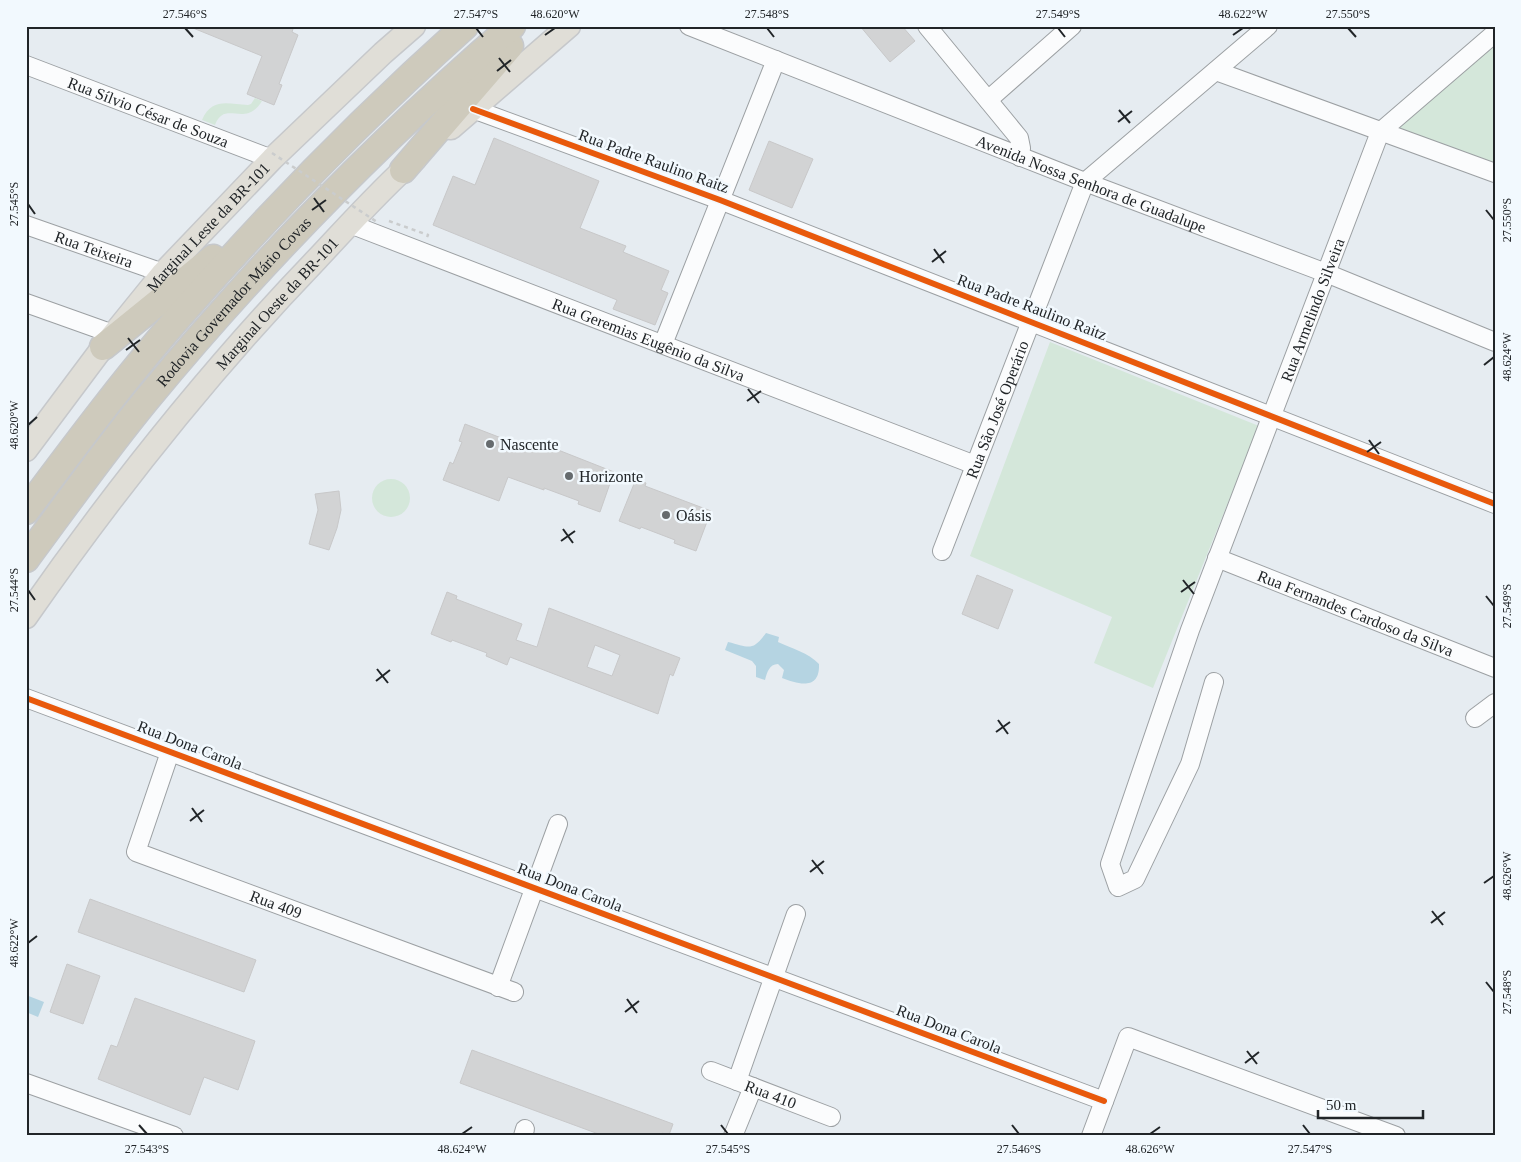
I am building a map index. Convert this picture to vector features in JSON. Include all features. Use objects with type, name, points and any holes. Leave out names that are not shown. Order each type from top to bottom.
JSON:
[{"type":"highway","name":"Rodovia Governador Mário Covas","points":[[26,510],[150,351],[278,206],[372,112],[465,26]]},
{"type":"highway","name":"Rodovia Governador Mário Covas","points":[[26,559],[146,400],[294,233],[434,95],[512,26]]},
{"type":"highway","points":[[403,170],[527,26]]},
{"type":"highway","points":[[108,340],[278,206]]},
{"type":"main road","name":"Marginal Leste da BR-101","points":[[26,450],[108,340],[163,273],[272,156],[414,26]]},
{"type":"main road","name":"Marginal Oeste da BR-101","points":[[26,618],[84,534],[152,446],[278,300],[403,170],[569,26]]},
{"type":"street","name":"Avenida Nossa Senhora de Guadalupe","points":[[689,26],[1084,182],[1326,272],[1495,342]]},
{"type":"street","points":[[927,26],[1019,138],[1022,148],[1020,157]]},
{"type":"street","points":[[988,100],[1072,26]]},
{"type":"street","name":"Rua São José Operário","points":[[942,552],[1084,182],[1268,26]]},
{"type":"street","name":"Rua Armelindo Silveira","points":[[1214,682],[1190,764],[1135,879],[1118,887],[1110,864],[1190,630],[1380,132],[1495,33]]},
{"type":"street","points":[[663,344],[776,60]]},
{"type":"street","name":"Rua Sílvio César de Souza","points":[[26,65],[272,156]]},
{"type":"street","points":[[1216,71],[1495,173]]},
{"type":"street","name":"Rua Padre Raulino Raitz","points":[[473,109],[720,200],[1495,504]]},
{"type":"street","name":"Rua Geremias Eugênio da Silva","points":[[350,224],[975,465]]},
{"type":"street","name":"Rua Teixeira","points":[[26,225],[163,273]]},
{"type":"street","points":[[26,303],[108,340]]},
{"type":"street","name":"Rua Fernandes Cardoso da Silva","points":[[1217,558],[1495,668]]},
{"type":"street","name":"Rua Dona Carola","points":[[26,698],[1104,1101]]},
{"type":"street","points":[[1475,718],[1495,703]]},
{"type":"street","name":"Rua 409","points":[[170,752],[136,852],[506,990],[534,888]]},
{"type":"street","points":[[534,888],[558,824]]},
{"type":"street","points":[[734,1136],[745,1084],[773,978],[796,914]]},
{"type":"street","points":[[1098,1131],[1104,1101],[1128,1037],[1396,1136]]},
{"type":"street","name":"Rua 410","points":[[711,1071],[831,1117]]},
{"type":"street","points":[[26,1082],[174,1136]]},
{"type":"path","points":[[272,156],[377,222]]},
{"type":"green space","points":[[1495,43],[1495,166],[1395,128]]},
{"type":"green space","points":[[255,98],[262,101],[256,109],[249,113],[224,114],[215,125],[202,120],[206,113],[216,105],[227,103],[248,105]]},
{"type":"green space","points":[[1050,342],[1259,426],[1153,688],[1094,663],[1112,617],[970,556]]},
{"type":"green space","points":[[391,479],[404,485],[410,498],[404,511],[391,517],[378,511],[372,498],[378,485]]},
{"type":"water","points":[[766,633],[779,637],[778,642],[815,660],[819,664],[816,678],[812,682],[801,683],[782,678],[784,670],[778,664],[775,664],[770,667],[765,680],[756,677],[756,666],[752,661],[725,650],[728,642],[753,646]]},
{"type":"water","points":[[26,995],[44,1002],[38,1017],[26,1012]]},
{"type":"building","points":[[188,26],[294,26],[292,32],[298,35],[279,84],[282,85],[274,105],[247,94],[262,56]]},
{"type":"building","points":[[860,26],[902,26],[915,41],[890,62]]},
{"type":"building","points":[[494,138],[599,181],[580,228],[626,246],[623,252],[669,271],[661,290],[668,293],[655,325],[613,309],[617,300],[433,225],[453,176],[475,185]]},
{"type":"building","points":[[769,141],[813,159],[792,208],[749,190]]},
{"type":"building","points":[[465,424],[535,451],[540,440],[549,444],[548,446],[614,472],[600,512],[578,504],[579,501],[508,477],[499,501],[443,480],[450,462],[453,464],[462,442],[459,441]]},
{"type":"building","name":"Oásis","points":[[636,479],[646,483],[645,486],[711,511],[696,551],[674,543],[675,540],[619,521]]},
{"type":"building","points":[[339,491],[341,510],[329,550],[309,544],[318,510],[315,494]]},
{"type":"building","points":[[977,575],[1013,590],[998,629],[962,614]]},
{"type":"building","points":[[447,592],[457,596],[456,599],[522,624],[516,640],[537,647],[549,608],[680,658],[673,676],[670,674],[658,714],[510,657],[507,665],[486,656],[487,653],[431,634]],"holes":[[[595,645],[620,655],[612,676],[587,667]]]},
{"type":"building","points":[[90,899],[256,960],[244,992],[78,932]]},
{"type":"building","points":[[67,964],[100,976],[83,1024],[50,1012]]},
{"type":"building","points":[[135,998],[255,1041],[238,1090],[204,1077],[190,1115],[98,1079],[111,1045],[117,1047]]},
{"type":"building","points":[[472,1050],[673,1124],[669,1135],[662,1133],[661,1136],[604,1136],[460,1083]]},
{"type":"cycle path","points":[[473,109],[720,200],[1495,504]]},
{"type":"cycle path","points":[[26,698],[1104,1101]]},
{"type":"place","name":"Nascente","points":[[490,444]]},
{"type":"place","name":"Horizonte","points":[[569,476]]},
{"type":"place","name":"Oásis","points":[[666,515]]}]
